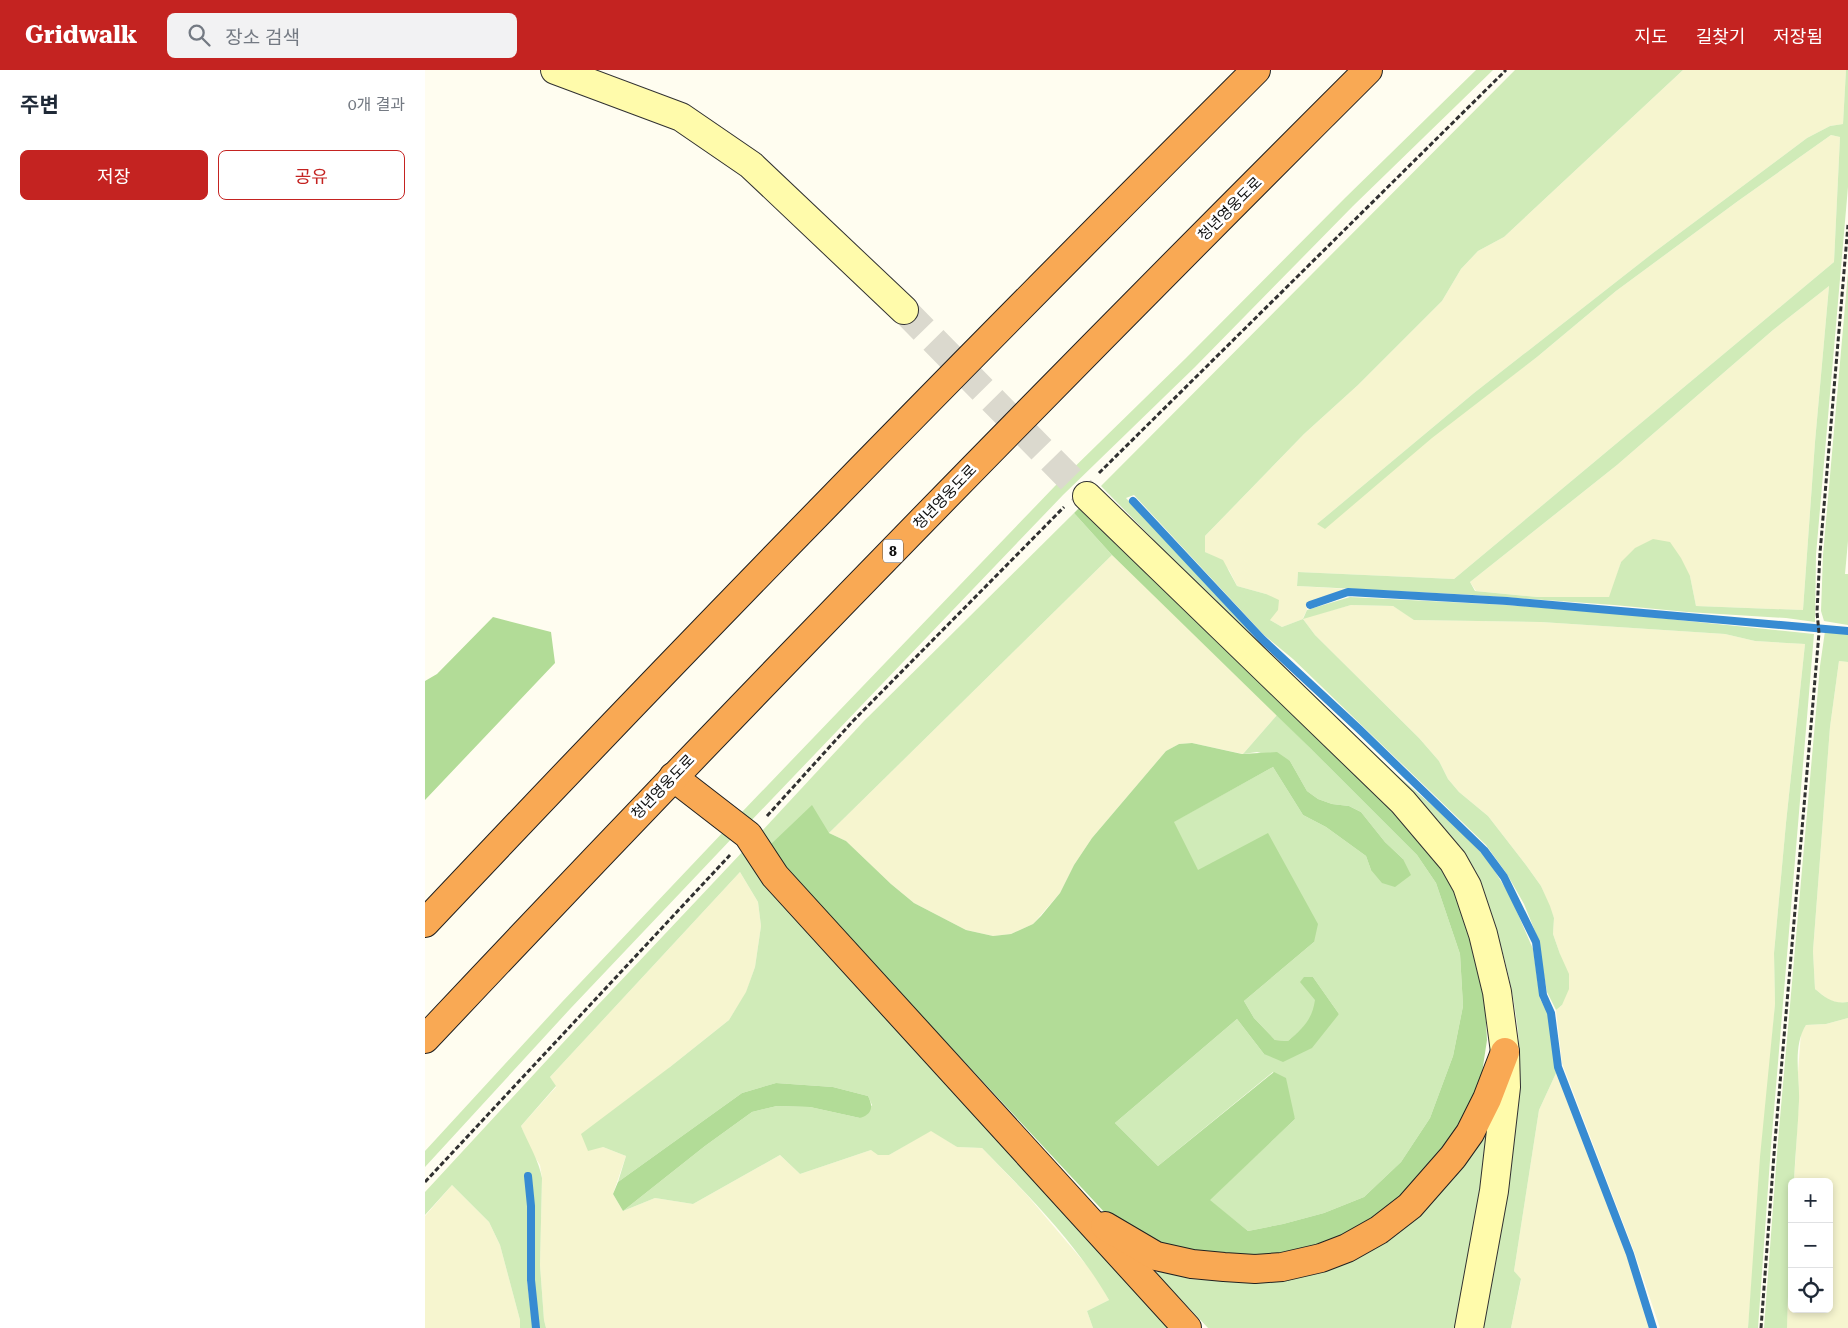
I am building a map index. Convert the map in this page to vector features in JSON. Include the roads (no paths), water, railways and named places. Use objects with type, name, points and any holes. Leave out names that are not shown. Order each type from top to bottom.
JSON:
[{"type":"highway","points":[[425,923],[584,754],[1039,286],[1256,70]]},
{"type":"highway","name":"청년영웅도로","points":[[425,1039],[673,777],[1097,342],[1368,70]]},
{"type":"highway","points":[[673,777],[749,835],[775,876],[1187,1328]]},
{"type":"highway","points":[[1068,1198],[1111,1230],[1156,1256],[1192,1264],[1255,1269],[1282,1267],[1321,1258],[1347,1248],[1379,1230],[1410,1206],[1453,1157],[1470,1133],[1487,1099],[1505,1052]]},
{"type":"main road","points":[[555,70],[681,116],[751,164],[904,310]]},
{"type":"main road","points":[[1081,494],[1403,802],[1453,862],[1467,886],[1483,934],[1497,992],[1505,1052],[1506,1087],[1494,1191],[1469,1328]]},
{"type":"waterway","points":[[1133,501],[1262,639],[1359,729],[1484,850],[1504,877],[1536,942],[1543,995],[1551,1013],[1558,1067],[1630,1254],[1653,1328]]},
{"type":"waterway","points":[[1310,605],[1348,592],[1507,601],[1848,631]]},
{"type":"waterway","points":[[528,1176],[531,1206],[531,1280],[536,1328]]},
{"type":"tunnel","points":[[904,310],[1087,496]]}]
